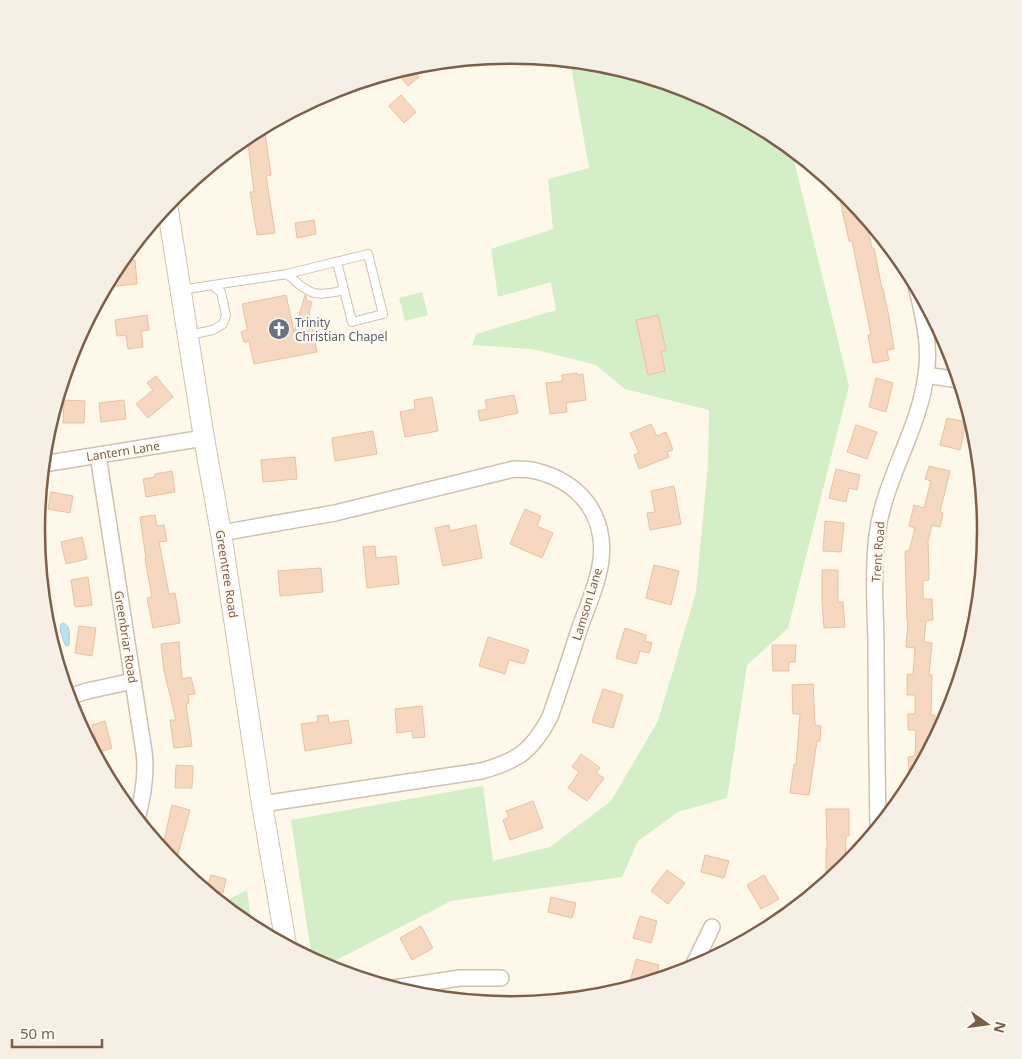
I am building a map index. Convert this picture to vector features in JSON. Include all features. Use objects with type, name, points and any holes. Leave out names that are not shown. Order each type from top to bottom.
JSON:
[{"type":"street","name":"Greentree Road","points":[[168,214],[285,936]]},
{"type":"street","name":"Trent Road","points":[[878,817],[875,586],[877,534],[884,502],[919,406],[926,376],[928,356],[926,330],[921,309]]},
{"type":"street","points":[[926,376],[952,379]]},
{"type":"street","name":"Lantern Lane","points":[[50,463],[204,438]]},
{"type":"street","name":"Greenbriar Road","points":[[98,455],[146,768],[143,798],[139,811]]},
{"type":"street","name":"Lamson Lane","points":[[221,533],[335,512],[514,468],[534,470],[569,484],[583,496],[592,510],[599,526],[602,543],[598,576],[550,717],[532,745],[519,756],[502,765],[481,771],[262,804]]},
{"type":"street","points":[[75,695],[133,681]]},
{"type":"street","points":[[698,956],[712,927]]},
{"type":"street","points":[[412,985],[460,978],[502,978]]},
{"type":"lane","points":[[180,290],[287,274],[368,254],[383,314],[352,322],[337,262]]},
{"type":"lane","points":[[287,274],[307,290],[317,294],[344,290]]},
{"type":"lane","points":[[188,336],[214,330],[223,324],[226,315],[221,292],[212,285]]},
{"type":"green space","points":[[571,67],[632,79],[689,99],[744,126],[794,159],[849,386],[788,628],[747,665],[727,798],[678,812],[638,841],[622,877],[451,901],[335,961],[311,950],[291,820],[483,786],[493,861],[550,847],[611,801],[658,721],[696,592],[708,464],[709,410],[625,389],[596,365],[532,349],[472,345],[476,334],[556,310],[551,282],[498,297],[491,249],[553,229],[548,179],[589,168]]},
{"type":"green space","points":[[422,292],[428,315],[405,321],[399,298]]},
{"type":"green space","points":[[247,890],[251,916],[228,900]]},
{"type":"water","points":[[63,623],[68,627],[69,632],[69,645],[67,646],[60,630]]},
{"type":"building","points":[[416,73],[419,77],[408,86],[400,77]]},
{"type":"building","points":[[401,95],[416,112],[404,123],[389,106]]},
{"type":"building","points":[[265,134],[271,175],[266,176],[275,233],[257,235],[250,192],[254,192],[248,145]]},
{"type":"building","points":[[836,195],[868,231],[872,248],[874,248],[894,349],[887,350],[889,360],[873,363],[868,335],[871,335],[852,241],[849,241],[840,200],[837,200]]},
{"type":"building","points":[[314,220],[316,234],[297,238],[295,223]]},
{"type":"building","points":[[131,260],[135,260],[137,284],[114,286],[124,271]]},
{"type":"building","name":"Trinity Christian Chapel","points":[[286,295],[294,332],[305,295],[307,301],[312,302],[309,312],[317,352],[254,364],[249,341],[244,342],[241,332],[247,330],[242,304]]},
{"type":"building","points":[[147,315],[149,330],[141,331],[143,347],[128,349],[126,335],[117,336],[115,320]]},
{"type":"building","points":[[658,315],[666,350],[661,351],[665,371],[648,375],[636,320]]},
{"type":"building","points":[[577,373],[577,375],[583,374],[586,400],[566,403],[567,412],[550,414],[546,383],[563,381],[562,375]]},
{"type":"building","points":[[156,376],[173,397],[148,418],[136,404],[153,390],[147,383]]},
{"type":"building","points":[[876,378],[893,383],[886,412],[869,407]]},
{"type":"building","points":[[514,395],[518,413],[480,421],[478,411],[487,409],[485,400]]},
{"type":"building","points":[[432,397],[438,431],[405,437],[400,412],[415,409],[414,400]]},
{"type":"building","points":[[64,400],[85,401],[84,423],[63,423]]},
{"type":"building","points":[[124,400],[126,419],[101,422],[99,403]]},
{"type":"building","points":[[947,418],[964,422],[965,426],[960,450],[940,445]]},
{"type":"building","points":[[651,424],[657,436],[666,432],[673,450],[667,452],[669,457],[639,469],[634,455],[639,453],[630,433]]},
{"type":"building","points":[[856,425],[877,432],[867,459],[847,452]]},
{"type":"building","points":[[373,431],[377,454],[335,461],[332,438]]},
{"type":"building","points":[[295,457],[297,479],[263,482],[261,460]]},
{"type":"building","points":[[929,466],[950,471],[940,512],[943,513],[940,527],[932,525],[928,541],[929,580],[923,581],[923,599],[932,599],[933,620],[926,621],[924,642],[932,643],[929,675],[932,675],[931,715],[935,715],[935,724],[909,771],[908,757],[915,756],[916,730],[908,730],[908,714],[915,714],[915,695],[907,695],[907,674],[913,675],[915,648],[906,647],[908,621],[905,551],[909,551],[915,528],[909,526],[914,505],[924,508],[931,481],[925,479]]},
{"type":"building","points":[[836,469],[860,475],[857,490],[849,488],[846,502],[829,498]]},
{"type":"building","points":[[172,471],[175,492],[146,497],[143,479],[155,477],[155,474]]},
{"type":"building","points":[[674,486],[681,524],[650,530],[647,513],[655,512],[651,491]]},
{"type":"building","points":[[51,492],[73,496],[70,513],[48,509]]},
{"type":"building","points":[[525,509],[541,516],[537,526],[553,533],[542,558],[510,544]]},
{"type":"building","points":[[155,515],[157,526],[164,525],[167,541],[159,542],[169,594],[175,593],[180,623],[153,628],[147,598],[152,597],[140,517]]},
{"type":"building","points":[[825,521],[844,523],[841,552],[823,551]]},
{"type":"building","points":[[449,525],[450,531],[476,525],[482,558],[443,566],[435,528]]},
{"type":"building","points":[[82,537],[87,559],[66,564],[61,542]]},
{"type":"building","points":[[375,546],[376,558],[396,556],[399,584],[367,588],[363,547]]},
{"type":"building","points":[[654,565],[679,571],[671,605],[646,598]]},
{"type":"building","points":[[321,568],[323,592],[280,596],[278,571]]},
{"type":"building","points":[[822,570],[838,570],[838,602],[843,602],[845,627],[824,628]]},
{"type":"building","points":[[88,577],[92,605],[75,607],[71,580]]},
{"type":"building","points":[[79,626],[96,628],[92,656],[75,653]]},
{"type":"building","points":[[625,628],[646,635],[645,641],[652,643],[649,653],[640,651],[636,664],[616,658]]},
{"type":"building","points":[[488,637],[529,650],[524,664],[509,660],[505,674],[479,666]]},
{"type":"building","points":[[179,642],[182,679],[191,677],[195,694],[188,695],[189,703],[186,704],[192,746],[174,748],[170,720],[176,720],[164,671],[161,644]]},
{"type":"building","points":[[772,645],[796,645],[795,662],[789,662],[789,671],[773,671]]},
{"type":"building","points":[[813,684],[815,725],[821,726],[820,741],[817,741],[809,795],[790,793],[794,764],[796,765],[800,714],[793,714],[792,685]]},
{"type":"building","points":[[603,689],[623,695],[613,728],[592,722]]},
{"type":"building","points":[[422,706],[425,737],[413,738],[412,731],[397,733],[395,709]]},
{"type":"building","points":[[328,715],[329,723],[348,720],[352,743],[305,751],[301,724],[318,722],[317,716]]},
{"type":"building","points":[[105,721],[112,748],[101,751],[97,743],[92,725]]},
{"type":"building","points":[[581,754],[600,768],[596,773],[604,778],[587,801],[568,788],[579,772],[572,767]]},
{"type":"building","points":[[176,765],[193,766],[192,788],[175,788]]},
{"type":"building","points":[[533,801],[543,828],[510,840],[503,820],[509,817],[506,811]]},
{"type":"building","points":[[172,805],[190,810],[178,855],[164,840]]},
{"type":"building","points":[[826,809],[849,809],[849,836],[846,836],[845,854],[826,873]]},
{"type":"building","points":[[705,855],[729,861],[724,878],[701,872]]},
{"type":"building","points":[[667,870],[685,883],[668,904],[651,891]]},
{"type":"building","points":[[211,875],[226,879],[223,893],[218,892],[209,884]]},
{"type":"building","points":[[764,875],[779,899],[761,909],[747,885]]},
{"type":"building","points":[[551,897],[576,903],[572,918],[548,912]]},
{"type":"building","points":[[640,916],[657,921],[651,943],[633,938]]},
{"type":"building","points":[[421,926],[433,948],[412,960],[400,938]]},
{"type":"building","points":[[636,959],[659,965],[657,972],[630,980]]},
{"type":"place","name":"Trinity Christian Chapel","points":[[279,329]]}]
